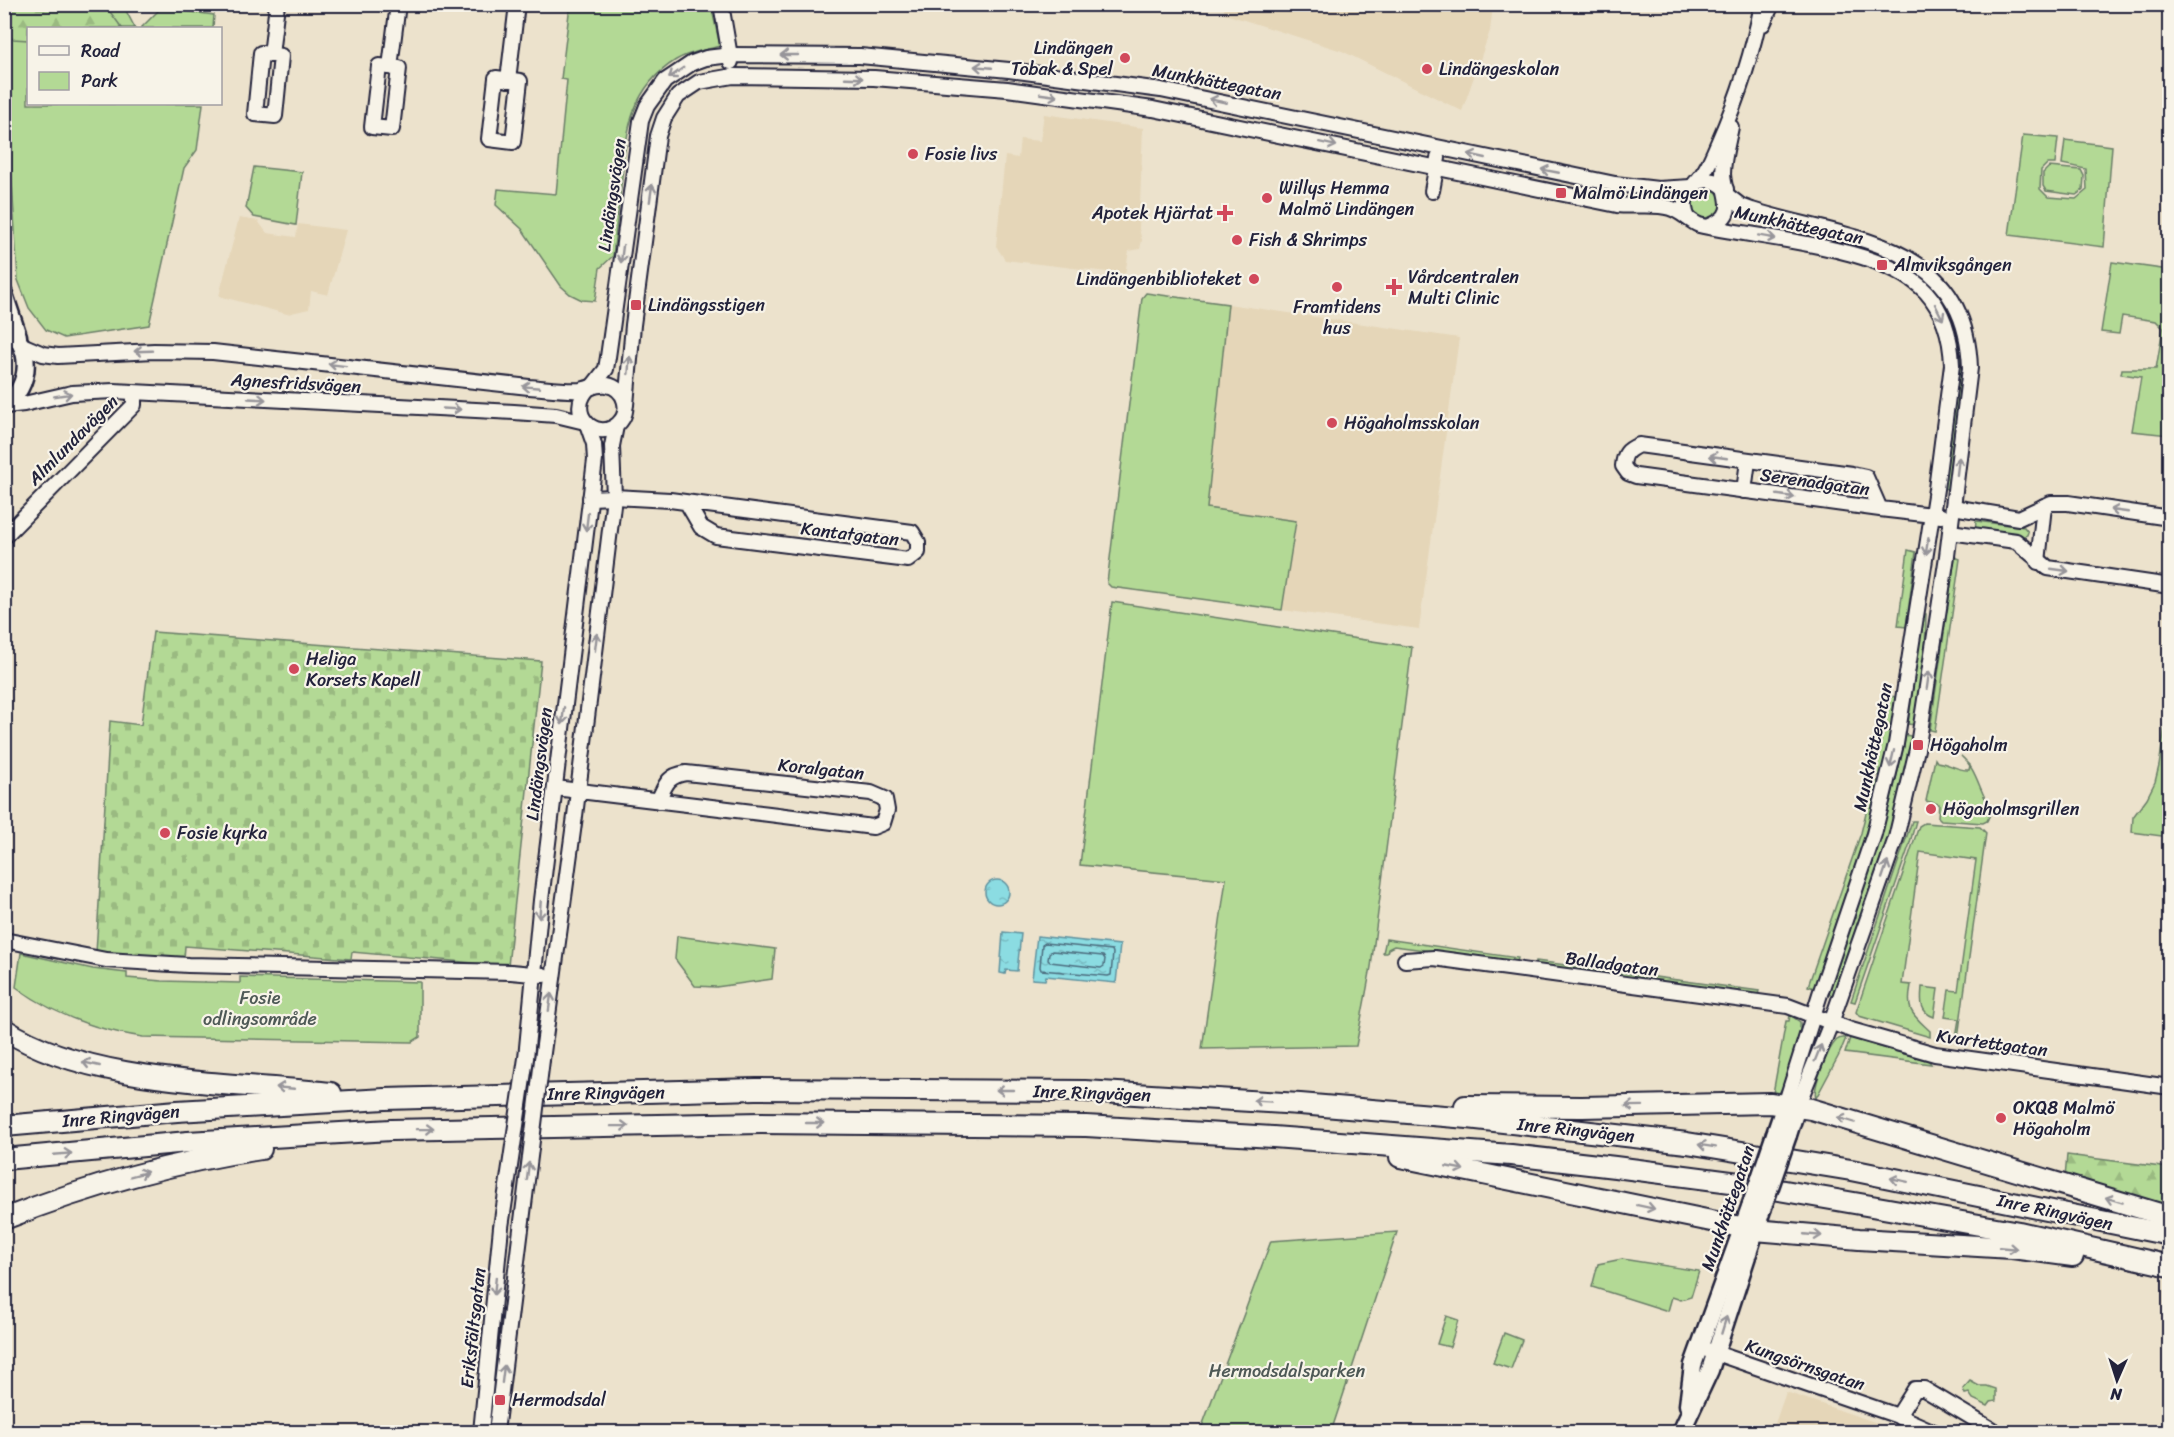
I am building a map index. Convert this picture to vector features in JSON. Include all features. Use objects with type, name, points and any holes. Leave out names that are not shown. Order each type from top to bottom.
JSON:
[{"type":"highway","points":[[4,1029],[19,1039],[50,1052],[89,1064],[138,1074],[385,1099]]},
{"type":"highway","name":"Inre Ringvägen","points":[[4,1126],[385,1099],[756,1089],[1085,1091],[1300,1104],[1468,1118],[1652,1138],[1851,1170],[2169,1234]]},
{"type":"highway","points":[[1300,1104],[1499,1107],[1770,1103],[1811,1109],[2169,1217]]},
{"type":"highway","name":"Inre Ringvägen","points":[[4,1160],[188,1142],[391,1130],[773,1123],[1086,1126],[1511,1155],[1739,1183],[2019,1232],[2169,1266]]},
{"type":"highway","points":[[4,1220],[84,1190],[185,1161],[391,1130]]},
{"type":"highway","points":[[1273,1137],[1477,1172],[1749,1229],[1858,1239],[2012,1248],[2086,1258],[2169,1274]]},
{"type":"main road","points":[[4,294],[26,358],[25,378],[20,391],[5,406]]},
{"type":"main road","points":[[4,326],[21,343]]},
{"type":"main road","name":"Munkhättegatan","points":[[1684,1425],[1716,1353],[1749,1229],[1791,1106]]},
{"type":"main road","name":"Munkhättegatan","points":[[1684,1425],[1693,1365],[1749,1229]]},
{"type":"street","points":[[272,55],[277,4]]},
{"type":"street","points":[[390,67],[398,4]]},
{"type":"street","points":[[508,80],[517,4]]},
{"type":"street","points":[[4,940],[118,961],[269,968],[554,976],[614,497],[612,446],[616,426],[624,417],[626,405],[630,352],[658,136],[664,118],[678,96],[689,87],[699,82],[733,76],[721,4]]},
{"type":"street","points":[[1688,218],[1685,204],[1687,194],[1710,162],[1734,106],[1755,40],[1762,4]]},
{"type":"street","points":[[1755,40],[1772,4]]},
{"type":"street","name":"Munkhättegatan","points":[[730,55],[860,56],[1021,71],[1205,98],[1527,167],[1640,188],[1658,189],[1693,185],[1710,180],[1741,206],[1838,233],[1908,257],[1932,274],[1950,296],[1962,319],[1969,347],[1970,368],[1950,532],[1918,745],[1899,827],[1831,1023],[1791,1106]]},
{"type":"street","name":"Lindängsvägen","points":[[519,1111],[541,900],[596,452],[580,412],[580,402],[606,369],[639,135],[647,106],[665,81],[678,71],[706,58],[730,55]]},
{"type":"street","name":"Munkhättegatan","points":[[733,76],[874,78],[1007,89],[1196,117],[1617,205],[1664,206],[1679,212],[1699,225],[1840,251],[1882,264],[1903,275],[1926,292],[1939,311],[1948,333],[1952,365],[1905,695],[1890,771],[1874,834],[1813,1016],[1791,1106]]},
{"type":"street","points":[[496,78],[508,80],[520,81],[513,142],[489,139],[496,78]]},
{"type":"street","points":[[1727,193],[1724,166],[1734,106]]},
{"type":"street","points":[[1432,192],[1440,147]]},
{"type":"street","name":"Munkhättegatan","points":[[1710,226],[1717,223],[1726,213],[1727,193]]},
{"type":"street","name":"Agnesfridsvägen","points":[[21,343],[43,354],[58,356],[154,351],[213,352],[482,383],[571,390],[591,388]]},
{"type":"street","points":[[591,388],[602,384],[612,386],[623,396],[626,405]]},
{"type":"street","name":"Agnesfridsvägen","points":[[5,406],[72,393],[101,391],[514,412],[556,415],[586,423]]},
{"type":"street","name":"Almlundavägen","points":[[4,537],[134,405],[134,393]]},
{"type":"street","points":[[586,423],[601,430],[616,426]]},
{"type":"street","name":"Serenadgatan","points":[[1880,509],[1866,477],[1639,445],[1630,449],[1624,456],[1623,466],[1628,473],[1636,476],[1880,509],[2019,518],[2041,535]]},
{"type":"street","name":"Serenadgatan","points":[[1744,491],[1748,461]]},
{"type":"street","name":"Kantatgatan","points":[[590,498],[614,497],[687,503],[912,532],[918,542],[918,552],[908,560],[716,536],[701,527],[687,503]]},
{"type":"street","points":[[2019,518],[2051,503],[2068,503],[2169,518]]},
{"type":"street","points":[[2038,562],[2044,506]]},
{"type":"street","points":[[1950,532],[2016,541],[2041,535]]},
{"type":"street","points":[[2016,541],[2038,562],[2048,568],[2169,586]]},
{"type":"street","name":"Koralgatan","points":[[555,788],[658,801],[873,827],[882,823],[887,810],[885,799],[871,793],[686,773],[674,775],[666,783],[658,801]]},
{"type":"street","name":"Balladgatan","points":[[1406,960],[1434,958],[1753,1001],[1788,1006],[1813,1016]]},
{"type":"street","name":"Eriksfältsgatan","points":[[496,1432],[520,1229],[554,976]]},
{"type":"street","name":"Kvartettgatan","points":[[1813,1016],[1935,1054],[2169,1087]]},
{"type":"street","name":"Eriksfältsgatan","points":[[481,1432],[501,1227],[519,1111]]},
{"type":"street","name":"Kungsörnsgatan","points":[[1700,1347],[1898,1416],[1934,1432]]},
{"type":"street","points":[[1898,1416],[1915,1389],[1924,1389],[1996,1432]]},
{"type":"shaded area","name":"Lindängeskolan","points":[[1223,4],[1493,5],[1490,31],[1462,111],[1342,51],[1225,14]]},
{"type":"shaded area","points":[[1044,114],[1143,128],[1139,229],[1142,240],[1140,249],[1129,251],[1125,274],[1005,260],[996,246],[1005,156],[1018,158],[1020,139],[1040,141]]},
{"type":"shaded area","points":[[239,218],[258,221],[267,233],[296,237],[298,224],[346,230],[328,295],[311,291],[309,309],[287,314],[219,296]]},
{"type":"shaded area","name":"Högaholmsskolan","points":[[1228,304],[1459,338],[1419,629],[1282,610],[1296,521],[1207,508]]},
{"type":"shaded area","points":[[1786,1392],[1904,1432],[1772,1432]]},
{"type":"green space","points":[[4,5],[123,5],[134,27],[27,27],[27,105],[203,105],[197,150],[184,168],[149,325],[64,338],[46,330],[29,308],[18,280],[5,68]]},
{"type":"green space","points":[[4,5],[105,5],[121,27],[27,27],[27,40],[13,39],[6,33]]},
{"type":"green space","points":[[570,5],[711,5],[720,46],[692,53],[676,60],[649,83],[640,97],[629,126],[626,142],[613,256],[600,268],[595,301],[582,300],[561,286],[522,229],[496,205],[498,189],[556,194],[567,80],[561,79]]},
{"type":"green space","points":[[161,8],[214,15],[213,27],[142,27]]},
{"type":"green space","points":[[2023,135],[2058,138],[2055,164],[2047,164],[2041,170],[2040,189],[2048,197],[2076,199],[2087,190],[2086,169],[2062,164],[2065,140],[2112,146],[2104,247],[2009,235]]},
{"type":"green space","points":[[254,167],[302,172],[296,225],[254,217],[246,208]]},
{"type":"green space","points":[[2049,167],[2081,170],[2084,176],[2083,190],[2076,195],[2046,191],[2043,186],[2043,173]]},
{"type":"green space","points":[[1706,188],[1717,192],[1721,203],[1717,214],[1706,218],[1695,214],[1691,203],[1695,192]]},
{"type":"green space","points":[[2112,262],[2169,270],[2169,435],[2132,431],[2141,377],[2121,374],[2122,369],[2156,369],[2163,328],[2156,321],[2122,316],[2119,334],[2101,332]]},
{"type":"green space","points":[[1932,283],[1955,317],[1963,359],[1960,404],[1948,489],[1941,488],[1957,382],[1958,354],[1952,327],[1928,287]]},
{"type":"green space","points":[[1146,293],[1228,304],[1207,508],[1296,521],[1282,610],[1111,587],[1107,583],[1142,298]]},
{"type":"green space","points":[[1976,521],[2024,527],[2028,532],[2022,537],[1975,531]]},
{"type":"green space","points":[[1908,550],[1916,552],[1906,627],[1898,626]]},
{"type":"green space","points":[[1955,557],[1960,559],[1935,731],[1930,730]]},
{"type":"green space","points":[[1112,602],[1412,647],[1371,967],[1356,1046],[1202,1049],[1226,879],[1080,865]]},
{"type":"green space","points":[[1923,614],[1926,614],[1925,660],[1916,725],[1908,724]]},
{"type":"green space","points":[[153,632],[541,661],[508,966],[352,952],[351,959],[185,946],[184,959],[96,953],[110,721],[141,725]]},
{"type":"green space","points":[[1888,696],[1897,697],[1882,776],[1875,775]]},
{"type":"green space","points":[[2165,726],[2170,727],[2169,837],[2132,832],[2133,817],[2155,782]]},
{"type":"green space","points":[[1906,735],[1914,737],[1890,837],[1835,997],[1828,994],[1881,833]]},
{"type":"green space","points":[[1935,759],[1937,762],[1961,769],[1969,770],[1970,766],[1992,810],[1987,821],[1983,823],[1941,820],[1938,817],[1939,804],[1926,801]]},
{"type":"green space","points":[[1874,780],[1881,782],[1814,988],[1808,986],[1861,833]]},
{"type":"green space","points":[[1912,821],[1916,821],[1909,846],[1855,1002],[1851,1001]]},
{"type":"green space","points":[[1924,823],[1980,827],[1986,833],[1958,1038],[1956,1037],[1959,1019],[1945,1017],[1949,990],[1958,991],[1976,860],[1920,852],[1902,984],[1911,985],[1910,1007],[1915,1016],[1930,1031],[1930,1037],[1859,1016],[1856,1012],[1919,826]]},
{"type":"green space","points":[[677,936],[775,949],[772,979],[716,987],[695,986],[675,959]]},
{"type":"green space","points":[[1386,939],[1518,958],[1517,962],[1394,946],[1388,949],[1387,953],[1383,953]]},
{"type":"green space","name":"Fosie odlingsområde","points":[[21,953],[93,969],[127,973],[127,978],[162,981],[240,983],[240,977],[420,982],[420,1037],[412,1042],[143,1037],[126,1034],[76,1020],[45,1006],[16,987]]},
{"type":"green space","points":[[1536,961],[1759,991],[1758,995],[1536,965]]},
{"type":"green space","points":[[1922,987],[1938,989],[1934,1017],[1923,1009]]},
{"type":"green space","points":[[1790,1015],[1800,1022],[1799,1040],[1788,1076],[1778,1094],[1772,1099],[1786,1021],[1789,1021]]},
{"type":"green space","points":[[1846,1038],[1816,1098],[1816,1086],[1829,1051],[1837,1040]]},
{"type":"green space","points":[[1850,1038],[1929,1061],[1931,1064],[1845,1053]]},
{"type":"green space","points":[[2067,1155],[2169,1168],[2169,1211],[2065,1178]]},
{"type":"green space","name":"Hermodsdalsparken","points":[[1397,1232],[1331,1432],[1200,1432],[1271,1241]]},
{"type":"green space","points":[[1622,1259],[1699,1271],[1691,1297],[1681,1300],[1672,1297],[1668,1311],[1592,1287],[1598,1264]]},
{"type":"green space","points":[[1446,1316],[1458,1320],[1450,1347],[1437,1344]]},
{"type":"green space","points":[[1504,1333],[1522,1340],[1511,1369],[1493,1363]]},
{"type":"green space","points":[[1970,1381],[1979,1386],[1996,1389],[1996,1401],[1991,1402],[1988,1406],[1973,1399],[1969,1393],[1965,1394],[1963,1389]]},
{"type":"water","points":[[997,880],[1002,881],[1008,887],[1008,897],[1002,903],[997,904],[992,903],[986,897],[985,892],[986,887],[992,881]]},
{"type":"water","points":[[1003,932],[1021,934],[1017,971],[1006,970],[1005,974],[1000,973]]},
{"type":"water","points":[[1037,936],[1120,945],[1116,983],[1046,976],[1045,980],[1032,979]]},
{"type":"place","name":"Lindängen Tobak & Spel","points":[[1125,58]]},
{"type":"place","name":"Lindängeskolan","points":[[1427,69]]},
{"type":"place","name":"Fosie livs","points":[[913,154]]},
{"type":"place","name":"Malmö Lindängen","points":[[1561,193]]},
{"type":"place","name":"Willys Hemma Malmö Lindängen","points":[[1267,198]]},
{"type":"place","name":"Apotek Hjärtat","points":[[1225,213]]},
{"type":"place","name":"Fish & Shrimps","points":[[1237,240]]},
{"type":"place","name":"Almviksgången","points":[[1882,265]]},
{"type":"place","name":"Lindängenbiblioteket","points":[[1254,279]]},
{"type":"place","name":"Framtidens hus","points":[[1337,287]]},
{"type":"place","name":"Vårdcentralen Multi Clinic","points":[[1394,287]]},
{"type":"place","name":"Lindängsstigen","points":[[636,305]]},
{"type":"place","name":"Högaholmsskolan","points":[[1332,423]]},
{"type":"place","name":"Heliga Korsets Kapell","points":[[294,669]]},
{"type":"place","name":"Högaholm","points":[[1918,745]]},
{"type":"place","name":"Högaholmsgrillen","points":[[1931,809]]},
{"type":"place","name":"Fosie kyrka","points":[[165,833]]},
{"type":"place","name":"OKQ8 Malmö Högaholm","points":[[2001,1118]]},
{"type":"place","name":"Hermodsdal","points":[[500,1400]]}]
